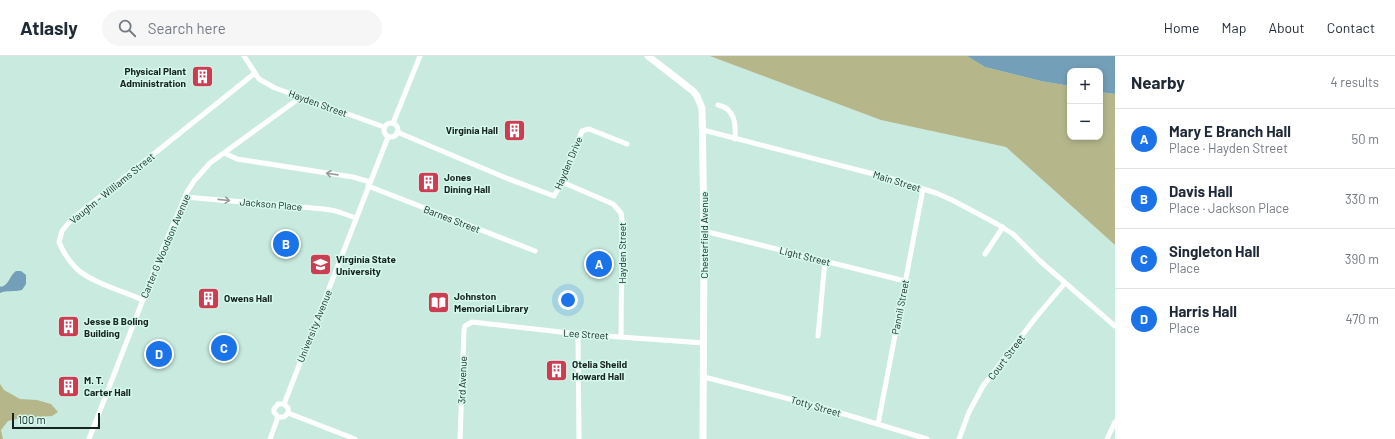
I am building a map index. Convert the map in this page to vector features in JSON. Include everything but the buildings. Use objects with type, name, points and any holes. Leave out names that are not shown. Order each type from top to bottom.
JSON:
[{"type":"main road","name":"Chesterfield Avenue","points":[[648,56],[697,96],[702,108],[704,231],[703,439]]},
{"type":"street","name":"Hayden Street","points":[[244,56],[259,79],[265,83],[384,127]]},
{"type":"street","points":[[393,123],[420,56]]},
{"type":"street","name":"Vaughn - Williams Street","points":[[143,300],[89,278],[76,269],[59,242],[62,231],[71,220],[255,73]]},
{"type":"street","name":"Carter G Woodson Avenue","points":[[89,439],[143,300],[185,197],[194,181],[210,163],[302,97]]},
{"type":"street","points":[[718,105],[731,112],[736,126],[736,139]]},
{"type":"street","points":[[389,123],[393,123],[397,127],[397,132],[392,137],[388,137],[384,132],[384,127],[389,123]]},
{"type":"street","name":"Hayden Drive","points":[[397,132],[506,178],[554,196],[562,182],[582,131],[589,129],[627,144]]},
{"type":"street","name":"Main Street","points":[[703,130],[849,167],[923,189],[952,200],[1004,227],[1024,243],[1040,261],[1115,326]]},
{"type":"street","name":"University Avenue","points":[[270,439],[278,417],[274,412],[274,409],[278,404],[284,404],[388,137]]},
{"type":"street","name":"Barnes Street","points":[[224,153],[236,159],[353,177],[535,251]]},
{"type":"street","name":"Hayden Street","points":[[562,182],[613,204],[621,212],[621,336]]},
{"type":"street","name":"Pannil Street","points":[[878,424],[923,189]]},
{"type":"street","name":"Jackson Place","points":[[185,197],[324,209],[336,211],[356,218]]},
{"type":"street","points":[[986,254],[1004,227]]},
{"type":"street","name":"Light Street","points":[[704,231],[905,281]]},
{"type":"street","points":[[818,336],[825,261]]},
{"type":"street","name":"Court Street","points":[[959,439],[969,412],[983,386],[1037,316],[1066,283]]},
{"type":"street","name":"Lee Street","points":[[469,324],[472,322],[578,334],[704,343]]},
{"type":"street","name":"3rd Avenue","points":[[460,439],[464,330],[465,326],[469,324]]},
{"type":"street","points":[[578,334],[579,439]]},
{"type":"street","name":"Totty Street","points":[[704,377],[824,408],[927,439]]},
{"type":"street","points":[[284,404],[288,408],[288,413]]},
{"type":"street","points":[[278,417],[284,417],[288,413]]},
{"type":"street","points":[[288,413],[355,439]]},
{"type":"street","points":[[1107,439],[1115,422]]},
{"type":"green space","points":[[710,56],[967,56],[985,67],[1041,81],[1067,85],[1067,140],[1103,140],[1103,92],[1115,94],[1115,245],[1006,147],[881,120]]},
{"type":"green space","points":[[0,384],[4,390],[20,399],[37,400],[51,404],[58,412],[52,416],[21,418],[8,421],[1,430],[3,439],[0,439]]},
{"type":"water","points":[[967,56],[1115,56],[1115,94],[1103,92],[1103,68],[1067,68],[1067,85],[1041,81],[985,67]]},
{"type":"water","points":[[16,271],[21,271],[26,275],[26,284],[22,290],[0,293],[0,286],[4,286]]},
{"type":"place","name":"Physical Plant Administration","points":[[202,77]]},
{"type":"place","name":"Virginia Hall","points":[[514,130]]},
{"type":"place","name":"Jones Dining Hall","points":[[428,183]]},
{"type":"place","name":"Davis Hall","points":[[286,244]]},
{"type":"place","name":"Mary E Branch Hall","points":[[599,264]]},
{"type":"place","name":"Virginia State University","points":[[321,265]]},
{"type":"place","name":"Owens Hall","points":[[208,298]]},
{"type":"place","name":"Johnston Memorial Library","points":[[439,302]]},
{"type":"place","name":"Jesse B Boling Building","points":[[69,327]]},
{"type":"place","name":"Singleton Hall","points":[[224,348]]},
{"type":"place","name":"Harris Hall","points":[[159,354]]},
{"type":"place","name":"Otelia Sheild Howard Hall","points":[[557,370]]},
{"type":"place","name":"M. T. Carter Hall","points":[[69,386]]}]
